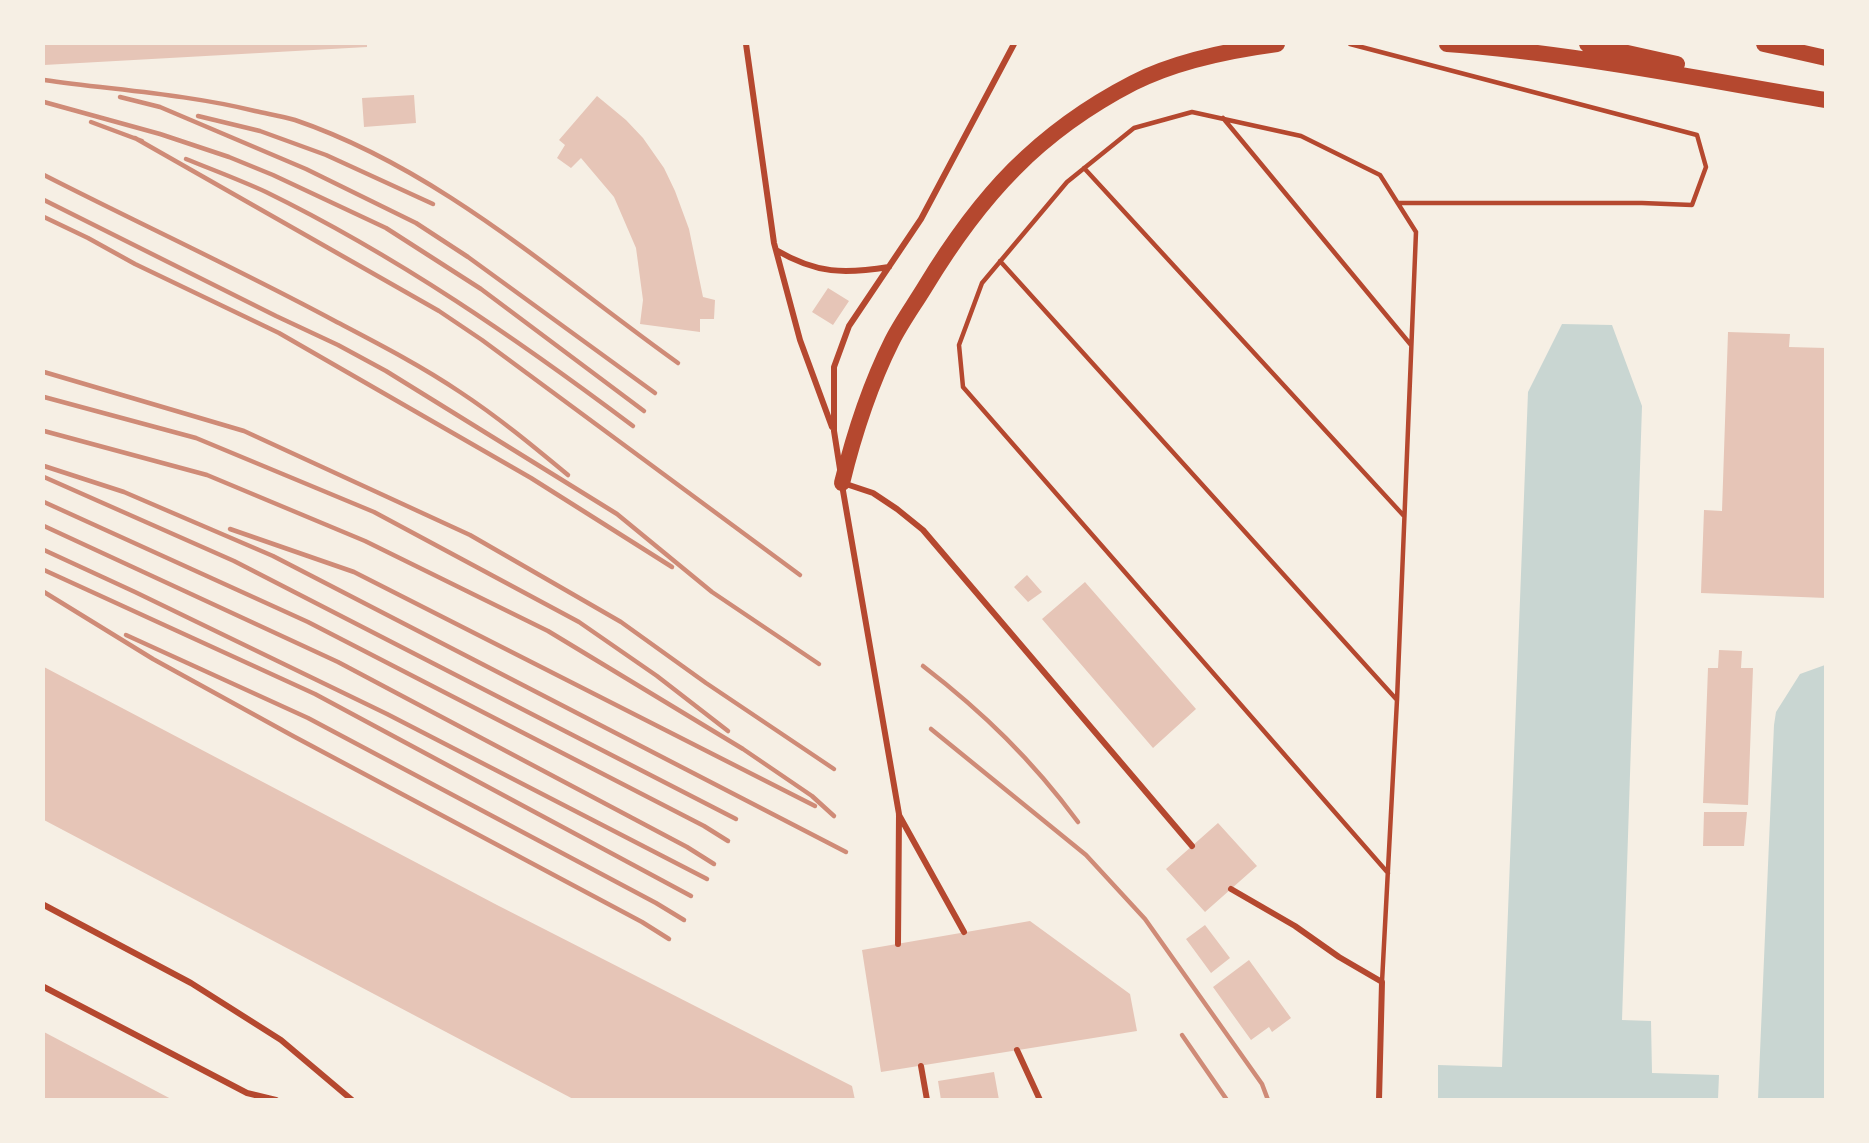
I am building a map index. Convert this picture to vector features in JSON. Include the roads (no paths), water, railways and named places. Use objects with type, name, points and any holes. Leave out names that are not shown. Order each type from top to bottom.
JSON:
[{"type":"highway","points":[[842,483],[855,433],[892,340],[951,243],[998,184],[1037,146],[1080,113],[1135,82],[1185,63],[1244,48],[1277,44]]},
{"type":"highway","points":[[1447,44],[1595,61],[1826,100]]},
{"type":"highway","points":[[1587,44],[1826,100]]},
{"type":"highway","points":[[1764,44],[1826,58]]},
{"type":"street","points":[[746,44],[776,250],[800,340],[834,430]]},
{"type":"street","points":[[898,944],[899,814],[834,430],[834,367],[849,326],[921,219],[1014,44]]},
{"type":"street","points":[[776,250],[798,263],[830,271],[856,272],[889,267]]},
{"type":"street","points":[[842,483],[873,493],[897,508],[923,530],[1192,846]]},
{"type":"street","points":[[899,814],[964,932]]},
{"type":"street","points":[[1231,889],[1382,982],[1379,1100]]},
{"type":"street","points":[[44,905],[201,989],[281,1040],[352,1100]]},
{"type":"street","points":[[44,987],[257,1100]]},
{"type":"street","points":[[1017,1050],[1040,1100]]},
{"type":"street","points":[[921,1066],[927,1100]]},
{"type":"street","points":[[247,1093],[276,1100]]},
{"type":"lane","points":[[1350,44],[1697,135],[1706,167],[1692,205],[1398,203]]},
{"type":"lane","points":[[1382,982],[1388,873],[1397,700],[1416,232],[1380,175],[1301,136],[1192,112],[1134,128],[1067,182],[982,283],[959,345],[963,387],[1388,873]]},
{"type":"lane","points":[[1223,118],[1411,345]]},
{"type":"lane","points":[[1084,168],[1404,516]]},
{"type":"lane","points":[[1000,261],[1397,700]]},
{"type":"railway","points":[[44,80],[176,96],[229,105],[295,120],[348,141],[398,166],[495,227],[678,363]]},
{"type":"railway","points":[[120,97],[160,107],[306,169],[416,223],[468,257],[655,393]]},
{"type":"railway","points":[[44,102],[160,134],[229,157],[386,228],[481,289],[644,411]]},
{"type":"railway","points":[[198,116],[260,131],[326,155],[433,204]]},
{"type":"railway","points":[[91,122],[142,141]]},
{"type":"railway","points":[[135,138],[439,311],[482,340],[800,575]]},
{"type":"railway","points":[[186,159],[266,192],[315,217],[409,271],[545,362],[633,426]]},
{"type":"railway","points":[[44,175],[261,283],[413,363],[488,411],[568,475]]},
{"type":"railway","points":[[44,200],[386,371],[617,514],[712,592],[819,664]]},
{"type":"railway","points":[[44,217],[135,264],[279,333],[531,478],[672,567]]},
{"type":"railway","points":[[44,372],[244,431],[470,535],[621,622],[706,683],[834,769]]},
{"type":"railway","points":[[44,397],[196,438],[374,512],[579,622],[657,676],[728,731]]},
{"type":"railway","points":[[44,431],[207,475],[365,541],[548,631],[743,749],[812,796],[834,816]]},
{"type":"railway","points":[[44,466],[124,492],[273,556],[846,852]]},
{"type":"railway","points":[[44,477],[234,561],[736,819]]},
{"type":"railway","points":[[44,502],[308,622],[704,826],[728,841]]},
{"type":"railway","points":[[44,526],[338,662],[687,847],[714,864]]},
{"type":"railway","points":[[230,529],[354,572],[815,806]]},
{"type":"railway","points":[[44,550],[387,714],[707,879]]},
{"type":"railway","points":[[44,570],[315,694],[691,896]]},
{"type":"railway","points":[[44,592],[153,659],[642,922],[669,939]]},
{"type":"railway","points":[[126,635],[308,718],[684,920]]},
{"type":"railway","points":[[923,666],[1006,738],[1043,778],[1078,822]]},
{"type":"railway","points":[[931,729],[1086,855],[1145,919],[1262,1084],[1268,1100]]},
{"type":"railway","points":[[1182,1035],[1227,1100]]}]
